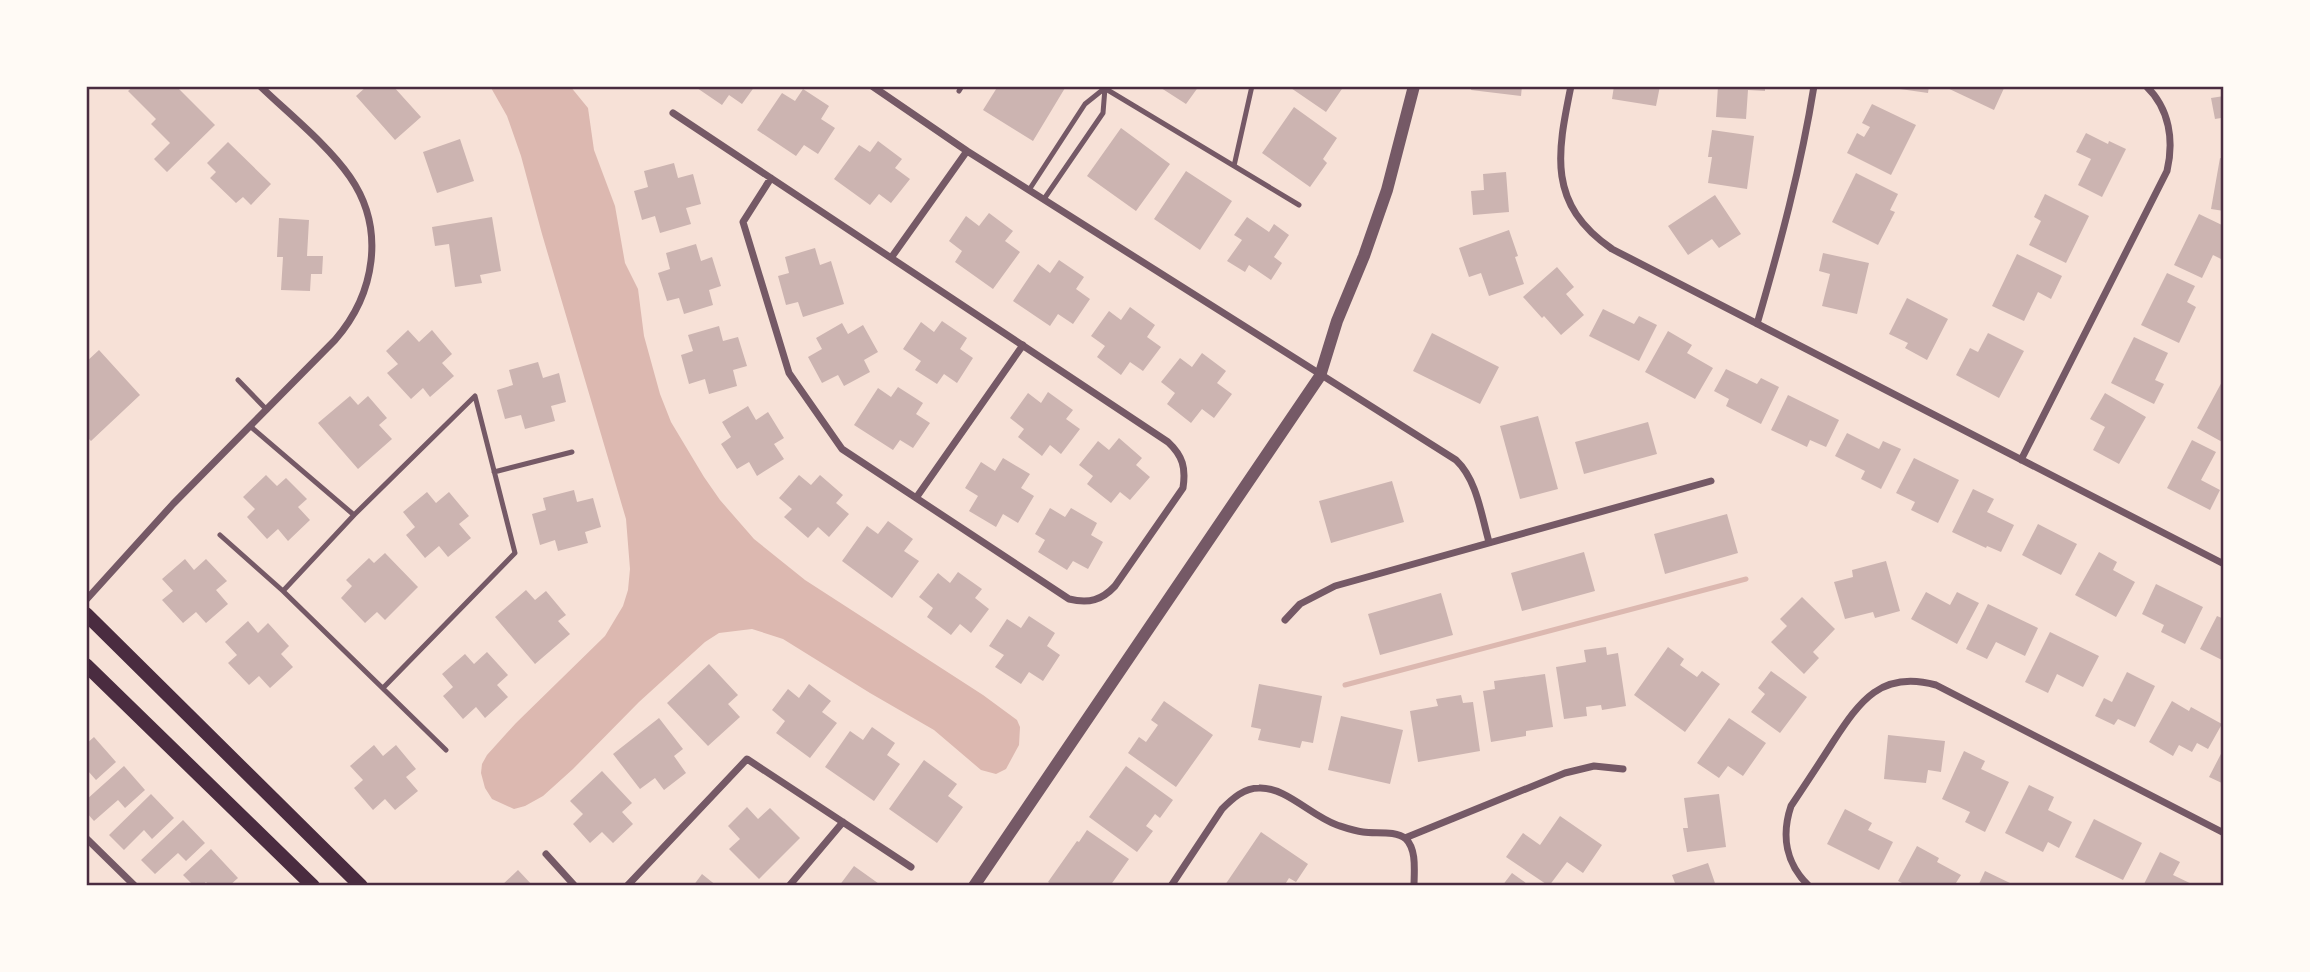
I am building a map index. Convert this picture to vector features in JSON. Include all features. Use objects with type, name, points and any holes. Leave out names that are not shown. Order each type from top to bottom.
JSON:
[{"type":"main road","points":[[86,614],[361,886]]},
{"type":"main road","points":[[86,665],[313,886]]},
{"type":"street","points":[[86,600],[173,504],[335,340],[354,316],[363,296],[370,275],[372,246],[364,203],[349,177],[260,86]]},
{"type":"street","points":[[872,86],[967,151],[1456,460],[1471,480],[1489,541]]},
{"type":"street","points":[[974,886],[1320,376],[1337,321],[1387,190],[1413,86]]},
{"type":"street","points":[[1571,86],[1561,136],[1562,177],[1570,203],[1582,222],[1601,242],[2224,564]]},
{"type":"street","points":[[1757,324],[1797,177],[1814,86]]},
{"type":"street","points":[[2021,460],[2167,171],[2171,157],[2169,128],[2159,102],[2146,86]]},
{"type":"street","points":[[673,113],[1023,345],[1168,442],[1177,451],[1185,475],[1183,488],[1107,595],[1082,602],[1069,599],[842,449],[789,373],[743,222],[771,178]]},
{"type":"street","points":[[891,258],[967,151]]},
{"type":"street","points":[[916,498],[1023,345]]},
{"type":"street","points":[[1285,620],[1300,604],[1335,586],[1711,481]]},
{"type":"street","points":[[1809,886],[1794,869],[1786,844],[1787,818],[1791,806],[1862,701],[1884,686],[1909,680],[1936,685],[2224,833]]},
{"type":"street","points":[[627,886],[747,759],[911,867]]},
{"type":"street","points":[[1405,838],[1565,772],[1594,766],[1623,769]]},
{"type":"street","points":[[1171,886],[1232,798],[1252,789],[1273,789],[1318,817],[1347,829],[1378,834],[1392,833],[1405,838],[1413,849],[1414,886]]},
{"type":"street","points":[[789,886],[843,822]]},
{"type":"street","points":[[86,838],[135,886]]},
{"type":"street","points":[[546,854],[575,886]]},
{"type":"lane","points":[[1234,166],[1252,86]]},
{"type":"lane","points":[[1103,87],[1299,205]]},
{"type":"lane","points":[[1029,190],[1085,104],[1103,87]]},
{"type":"lane","points":[[1044,199],[1103,113],[1103,87]]},
{"type":"lane","points":[[238,380],[267,410]]},
{"type":"lane","points":[[283,591],[354,515],[475,396],[515,552],[383,688]]},
{"type":"lane","points":[[250,426],[354,515]]},
{"type":"lane","points":[[494,472],[572,452]]},
{"type":"lane","points":[[219,534],[283,591],[446,750]]},
{"type":"shaded area","points":[[490,86],[570,86],[588,108],[594,150],[615,206],[625,263],[638,289],[644,336],[660,394],[671,422],[720,500],[754,539],[805,580],[983,695],[1017,720],[1020,727],[1019,745],[1006,769],[996,774],[981,770],[934,730],[783,639],[752,629],[719,633],[705,642],[543,796],[514,809],[492,799],[485,788],[481,773],[487,755],[605,636],[623,606],[630,569],[626,519],[521,156],[507,116]]},
{"type":"building","points":[[134,86],[176,86],[215,125],[167,172],[154,159],[170,143],[151,124],[156,119],[128,91]]},
{"type":"building","points":[[367,86],[393,86],[421,117],[395,140],[356,96]]},
{"type":"building","points":[[755,86],[742,104],[729,95],[722,105],[697,88]]},
{"type":"building","points":[[998,86],[1065,88],[1033,141],[983,110]]},
{"type":"building","points":[[1158,86],[1199,86],[1186,104]]},
{"type":"building","points":[[1288,86],[1344,86],[1326,112]]},
{"type":"building","points":[[1472,86],[1522,86],[1521,96],[1471,90]]},
{"type":"building","points":[[1614,86],[1660,86],[1656,106],[1612,99]]},
{"type":"building","points":[[1718,86],[1765,86],[1765,91],[1748,90],[1746,119],[1716,117]]},
{"type":"building","points":[[1900,86],[1929,86],[1928,93],[1900,89]]},
{"type":"building","points":[[1943,86],[2005,86],[1994,110]]},
{"type":"building","points":[[803,89],[829,106],[821,119],[835,128],[818,154],[804,145],[796,156],[757,130],[782,93],[795,101]]},
{"type":"building","points":[[2224,96],[2223,131],[2221,118],[2215,119],[2211,98]]},
{"type":"building","points":[[1872,104],[1916,125],[1891,175],[1847,153],[1857,133],[1864,137],[1870,127],[1862,123]]},
{"type":"building","points":[[1294,107],[1337,138],[1323,159],[1327,163],[1310,187],[1262,153]]},
{"type":"building","points":[[1121,128],[1170,164],[1136,211],[1087,176]]},
{"type":"building","points":[[1712,130],[1754,136],[1747,189],[1708,183]]},
{"type":"building","points":[[2086,133],[2126,149],[2102,197],[2078,185],[2091,159],[2076,152]]},
{"type":"building","points":[[460,139],[474,181],[437,193],[423,152]]},
{"type":"building","points":[[878,141],[902,159],[895,168],[910,179],[891,203],[879,194],[870,205],[834,179],[859,145],[870,152]]},
{"type":"building","points":[[228,142],[271,184],[251,205],[243,197],[236,203],[210,178],[216,172],[207,163]]},
{"type":"building","points":[[2220,158],[2224,159],[2224,211],[2211,209]]},
{"type":"building","points":[[674,163],[678,178],[693,174],[701,204],[686,208],[691,224],[660,233],[655,216],[642,220],[634,191],[648,187],[644,171]]},
{"type":"building","points":[[1186,171],[1232,201],[1200,250],[1154,219]]},
{"type":"building","points":[[1506,172],[1509,212],[1473,215],[1471,191],[1484,190],[1483,174]]},
{"type":"building","points":[[1856,173],[1898,194],[1890,210],[1895,212],[1878,245],[1832,222]]},
{"type":"building","points":[[2045,194],[2089,216],[2066,263],[2029,245],[2041,221],[2034,217]]},
{"type":"building","points":[[1715,195],[1741,234],[1719,248],[1712,239],[1688,255],[1668,226]]},
{"type":"building","points":[[989,213],[1013,231],[1005,241],[1020,252],[993,289],[955,262],[962,251],[949,241],[966,216],[979,226]]},
{"type":"building","points":[[2199,214],[2224,226],[2224,253],[2221,259],[2213,255],[2202,278],[2174,265]]},
{"type":"building","points":[[492,217],[501,271],[480,275],[482,283],[455,287],[449,244],[435,246],[432,227]]},
{"type":"building","points":[[1247,217],[1269,232],[1274,224],[1289,235],[1274,257],[1282,263],[1271,280],[1249,265],[1245,272],[1227,261],[1242,240],[1234,235]]},
{"type":"building","points":[[279,218],[309,220],[307,256],[323,256],[322,274],[311,274],[310,291],[281,290],[283,257],[277,257]]},
{"type":"building","points":[[1509,230],[1524,284],[1489,296],[1481,273],[1469,277],[1459,248]]},
{"type":"building","points":[[696,244],[701,261],[712,257],[721,286],[709,290],[713,305],[684,314],[679,298],[667,301],[658,273],[670,269],[666,253]]},
{"type":"building","points":[[815,248],[820,265],[831,261],[844,304],[803,317],[798,302],[786,305],[778,276],[789,273],[785,257]]},
{"type":"building","points":[[1823,253],[1869,263],[1857,314],[1822,306],[1830,274],[1819,271]]},
{"type":"building","points":[[2017,254],[2062,276],[2051,299],[2038,292],[2024,321],[1992,306]]},
{"type":"building","points":[[1059,260],[1084,277],[1076,289],[1090,299],[1073,324],[1058,314],[1050,326],[1013,301],[1038,264],[1050,273]]},
{"type":"building","points":[[1557,267],[1574,287],[1566,294],[1584,315],[1561,335],[1523,297]]},
{"type":"building","points":[[2167,273],[2195,286],[2187,302],[2196,307],[2179,343],[2141,325]]},
{"type":"building","points":[[1907,298],[1948,319],[1927,360],[1905,348],[1908,343],[1889,334]]},
{"type":"building","points":[[1130,307],[1155,325],[1147,337],[1161,347],[1143,371],[1130,362],[1121,375],[1097,357],[1105,346],[1091,336],[1109,311],[1121,320]]},
{"type":"building","points":[[1603,309],[1634,324],[1639,316],[1657,325],[1639,361],[1589,336]]},
{"type":"building","points":[[942,321],[967,338],[960,349],[973,358],[957,383],[944,374],[937,384],[915,370],[921,361],[903,349],[921,322],[934,332]]},
{"type":"building","points":[[842,323],[848,334],[863,325],[878,352],[864,360],[870,372],[844,386],[838,375],[822,383],[808,357],[822,349],[816,338]]},
{"type":"building","points":[[719,326],[723,341],[738,337],[747,366],[733,370],[737,386],[709,394],[705,379],[689,384],[681,355],[693,351],[688,335]]},
{"type":"building","points":[[408,330],[419,342],[432,330],[452,354],[442,363],[454,376],[430,397],[423,388],[411,399],[387,373],[398,364],[386,351]]},
{"type":"building","points":[[1668,331],[1692,345],[1687,353],[1713,368],[1695,399],[1645,372]]},
{"type":"building","points":[[1432,333],[1499,367],[1480,404],[1413,371]]},
{"type":"building","points":[[1988,333],[2024,351],[1999,398],[1956,375],[1970,348],[1978,352]]},
{"type":"building","points":[[2134,337],[2168,353],[2155,380],[2164,384],[2154,404],[2111,383]]},
{"type":"building","points":[[99,350],[140,395],[91,441],[86,436],[86,362]]},
{"type":"building","points":[[1202,353],[1226,371],[1217,383],[1232,394],[1214,418],[1202,409],[1191,423],[1167,404],[1175,393],[1161,382],[1180,358],[1192,367]]},
{"type":"building","points":[[538,362],[543,378],[559,373],[566,402],[551,406],[555,421],[525,429],[521,415],[505,419],[497,390],[513,385],[509,370]]},
{"type":"building","points":[[1726,369],[1757,384],[1761,378],[1779,387],[1761,424],[1726,406],[1729,399],[1714,391]]},
{"type":"building","points":[[2224,378],[2224,443],[2197,428]]},
{"type":"building","points":[[898,387],[923,403],[916,414],[930,423],[913,448],[900,440],[893,450],[854,425],[878,388],[891,397]]},
{"type":"building","points":[[1048,392],[1073,410],[1066,419],[1080,429],[1061,454],[1050,445],[1042,456],[1018,437],[1024,429],[1010,418],[1028,393],[1041,403]]},
{"type":"building","points":[[2105,393],[2146,417],[2119,464],[2093,450],[2105,427],[2090,419]]},
{"type":"building","points":[[1788,395],[1839,420],[1826,447],[1810,440],[1807,447],[1771,430]]},
{"type":"building","points":[[350,396],[358,405],[368,396],[387,418],[379,425],[392,439],[358,469],[318,423]]},
{"type":"building","points":[[748,406],[756,420],[768,412],[784,438],[774,444],[784,459],[757,476],[749,462],[737,469],[721,444],[731,437],[722,422]]},
{"type":"building","points":[[1538,416],[1558,489],[1520,499],[1500,426]]},
{"type":"building","points":[[1648,422],[1657,454],[1584,474],[1575,442]]},
{"type":"building","points":[[1847,433],[1879,449],[1883,441],[1901,449],[1881,489],[1861,479],[1865,471],[1835,456]]},
{"type":"building","points":[[1119,438],[1142,458],[1136,465],[1150,477],[1130,500],[1120,492],[1111,503],[1087,484],[1093,476],[1079,465],[1098,441],[1109,450]]},
{"type":"building","points":[[2192,440],[2216,452],[2201,480],[2220,490],[2210,510],[2167,488]]},
{"type":"building","points":[[1003,458],[1030,474],[1021,488],[1034,496],[1018,523],[1003,514],[996,527],[969,511],[978,496],[965,488],[981,462],[995,471]]},
{"type":"building","points":[[1914,458],[1959,480],[1938,523],[1911,510],[1915,502],[1896,493]]},
{"type":"building","points":[[266,475],[277,486],[286,478],[307,499],[298,507],[310,520],[288,541],[278,529],[267,539],[247,517],[255,509],[243,497]]},
{"type":"building","points":[[799,475],[811,485],[820,475],[843,495],[836,503],[849,514],[829,537],[818,527],[808,538],[784,517],[792,509],[779,498]]},
{"type":"building","points":[[1392,481],[1404,522],[1331,543],[1319,501]]},
{"type":"building","points":[[1973,489],[1994,499],[1987,512],[2014,525],[2001,552],[1952,532]]},
{"type":"building","points":[[574,490],[577,502],[593,498],[601,527],[585,532],[588,543],[558,551],[555,540],[540,545],[532,514],[546,510],[543,498]]},
{"type":"building","points":[[427,492],[436,503],[449,492],[469,516],[459,524],[471,538],[448,557],[439,546],[425,558],[406,535],[415,527],[403,512]]},
{"type":"building","points":[[1050,508],[1065,517],[1071,508],[1097,523],[1091,535],[1103,542],[1088,569],[1073,561],[1067,570],[1038,552],[1045,540],[1035,534]]},
{"type":"building","points":[[1727,514],[1738,553],[1665,574],[1654,534]]},
{"type":"building","points":[[888,521],[913,539],[904,551],[919,561],[892,598],[842,561],[867,526],[878,534]]},
{"type":"building","points":[[2038,524],[2077,544],[2061,575],[2022,555]]},
{"type":"building","points":[[1584,552],[1595,591],[1522,611],[1511,573]]},
{"type":"building","points":[[2099,552],[2117,562],[2113,570],[2135,582],[2116,617],[2075,595]]},
{"type":"building","points":[[385,553],[418,587],[385,620],[377,612],[365,623],[341,598],[352,586],[346,580],[369,558],[374,563]]},
{"type":"building","points":[[185,559],[194,570],[206,559],[227,581],[216,590],[228,604],[206,623],[196,612],[183,623],[162,600],[173,591],[162,579]]},
{"type":"building","points":[[1886,561],[1900,611],[1875,618],[1873,612],[1845,619],[1834,582],[1853,577],[1852,570]]},
{"type":"building","points":[[958,572],[982,589],[975,598],[989,609],[971,633],[960,624],[951,635],[927,617],[933,608],[919,597],[938,573],[950,583]]},
{"type":"building","points":[[2156,584],[2203,607],[2185,644],[2161,632],[2164,625],[2142,614]]},
{"type":"building","points":[[526,590],[535,600],[546,591],[566,615],[558,621],[570,634],[535,664],[495,617]]},
{"type":"building","points":[[1926,592],[1950,605],[1957,592],[1979,603],[1957,644],[1911,619]]},
{"type":"building","points":[[1441,593],[1453,635],[1380,655],[1368,614]]},
{"type":"building","points":[[1802,597],[1835,629],[1813,652],[1819,658],[1804,674],[1771,642],[1787,626],[1780,619]]},
{"type":"building","points":[[1988,604],[2038,628],[2025,656],[1996,642],[1987,659],[1966,649]]},
{"type":"building","points":[[1029,616],[1055,633],[1047,646],[1060,655],[1043,681],[1029,672],[1021,684],[995,667],[1004,655],[989,646],[1007,619],[1021,628]]},
{"type":"building","points":[[2217,616],[2224,619],[2224,661],[2200,649]]},
{"type":"building","points":[[248,621],[258,633],[268,623],[289,646],[281,654],[293,667],[270,688],[259,676],[249,685],[228,663],[237,655],[225,642]]},
{"type":"building","points":[[2050,632],[2099,656],[2083,687],[2057,674],[2048,693],[2025,682]]},
{"type":"building","points":[[1606,647],[1607,655],[1618,653],[1626,706],[1602,710],[1601,705],[1586,707],[1587,716],[1564,719],[1556,667],[1586,662],[1584,650]]},
{"type":"building","points":[[1668,647],[1684,659],[1680,665],[1697,677],[1702,671],[1720,684],[1685,732],[1634,695]]},
{"type":"building","points":[[487,652],[508,675],[497,685],[508,697],[485,718],[476,707],[463,719],[443,696],[453,687],[442,674],[465,654],[474,664]]},
{"type":"building","points":[[709,664],[738,695],[728,704],[740,717],[708,746],[667,703]]},
{"type":"building","points":[[1771,671],[1807,697],[1780,733],[1751,712],[1765,694],[1758,688]]},
{"type":"building","points":[[2127,672],[2155,686],[2135,727],[2118,719],[2114,725],[2095,716],[2104,698],[2112,702]]},
{"type":"building","points":[[1545,674],[1553,727],[1526,731],[1526,736],[1491,742],[1483,691],[1495,689],[1494,681]]},
{"type":"building","points":[[809,684],[831,701],[822,712],[837,723],[810,758],[776,733],[785,721],[772,710],[788,689],[799,698]]},
{"type":"building","points":[[1259,684],[1322,696],[1313,743],[1302,741],[1300,748],[1258,740],[1261,729],[1251,727]]},
{"type":"building","points":[[1461,695],[1463,703],[1473,702],[1480,751],[1418,762],[1410,711],[1438,706],[1436,699]]},
{"type":"building","points":[[1164,701],[1213,735],[1176,787],[1128,753],[1139,737],[1146,742],[1158,725],[1151,720]]},
{"type":"building","points":[[2172,701],[2189,711],[2191,707],[2222,724],[2208,749],[2197,743],[2192,752],[2179,745],[2173,756],[2149,742]]},
{"type":"building","points":[[1341,716],[1403,730],[1390,784],[1328,770]]},
{"type":"building","points":[[659,718],[683,749],[674,756],[686,773],[664,790],[655,778],[640,789],[613,754]]},
{"type":"building","points":[[1729,718],[1766,743],[1743,776],[1728,766],[1719,778],[1697,763]]},
{"type":"building","points":[[872,727],[895,743],[887,755],[900,764],[874,801],[825,767],[850,731],[863,740]]},
{"type":"building","points":[[1888,735],[1945,741],[1941,772],[1928,770],[1926,783],[1884,779]]},
{"type":"building","points":[[94,737],[116,762],[96,780],[88,771],[86,773],[86,744]]},
{"type":"building","points":[[374,745],[383,756],[396,745],[416,769],[406,777],[418,791],[395,810],[385,799],[373,810],[354,788],[363,780],[350,766]]},
{"type":"building","points":[[2224,748],[2224,784],[2209,777]]},
{"type":"building","points":[[1964,751],[1985,761],[1981,769],[2009,782],[1985,832],[1965,822],[1970,812],[1942,799]]},
{"type":"building","points":[[924,760],[957,784],[948,796],[963,807],[937,843],[889,809]]},
{"type":"building","points":[[124,766],[145,790],[125,808],[118,800],[94,821],[86,812],[86,800]]},
{"type":"building","points":[[1126,766],[1173,800],[1160,818],[1155,814],[1146,826],[1153,831],[1137,852],[1089,817]]},
{"type":"building","points":[[602,771],[632,803],[622,812],[633,824],[613,843],[602,832],[590,843],[573,824],[583,814],[570,801]]},
{"type":"building","points":[[2029,785],[2054,797],[2048,810],[2072,822],[2059,848],[2048,842],[2043,852],[2005,833]]},
{"type":"building","points":[[151,794],[174,818],[152,839],[144,830],[124,850],[109,835]]},
{"type":"building","points":[[1719,794],[1726,847],[1687,852],[1683,828],[1688,828],[1684,798]]},
{"type":"building","points":[[747,807],[758,819],[770,808],[800,838],[759,879],[729,849],[740,839],[728,826]]},
{"type":"building","points":[[1845,809],[1872,823],[1868,830],[1893,842],[1879,870],[1827,844]]},
{"type":"building","points":[[1560,816],[1602,845],[1583,873],[1567,862],[1549,886],[1506,857],[1523,833],[1540,845]]},
{"type":"building","points":[[2094,819],[2142,843],[2123,880],[2075,857]]},
{"type":"building","points":[[183,820],[205,843],[186,861],[178,853],[155,874],[141,860]]},
{"type":"building","points":[[1087,830],[1129,859],[1110,886],[1054,886],[1048,882],[1077,841],[1079,842]]},
{"type":"building","points":[[1261,832],[1308,864],[1296,882],[1289,878],[1284,886],[1225,885]]},
{"type":"building","points":[[1917,846],[1939,858],[1937,862],[1961,875],[1954,886],[1908,886],[1898,881]]},
{"type":"building","points":[[211,849],[238,878],[229,886],[210,886],[206,882],[201,886],[194,886],[183,875]]},
{"type":"building","points":[[2160,852],[2180,862],[2173,875],[2196,886],[2143,886]]},
{"type":"building","points":[[1708,863],[1716,886],[1676,886],[1672,875]]},
{"type":"building","points":[[854,866],[882,886],[839,886]]},
{"type":"building","points":[[518,870],[533,886],[501,886]]},
{"type":"building","points":[[1985,871],[2010,883],[2008,886],[1978,886]]},
{"type":"building","points":[[1512,873],[1530,886],[1502,886]]},
{"type":"building","points":[[702,874],[717,886],[693,886]]},
{"type":"waterway","points":[[1345,685],[1746,579]]}]
